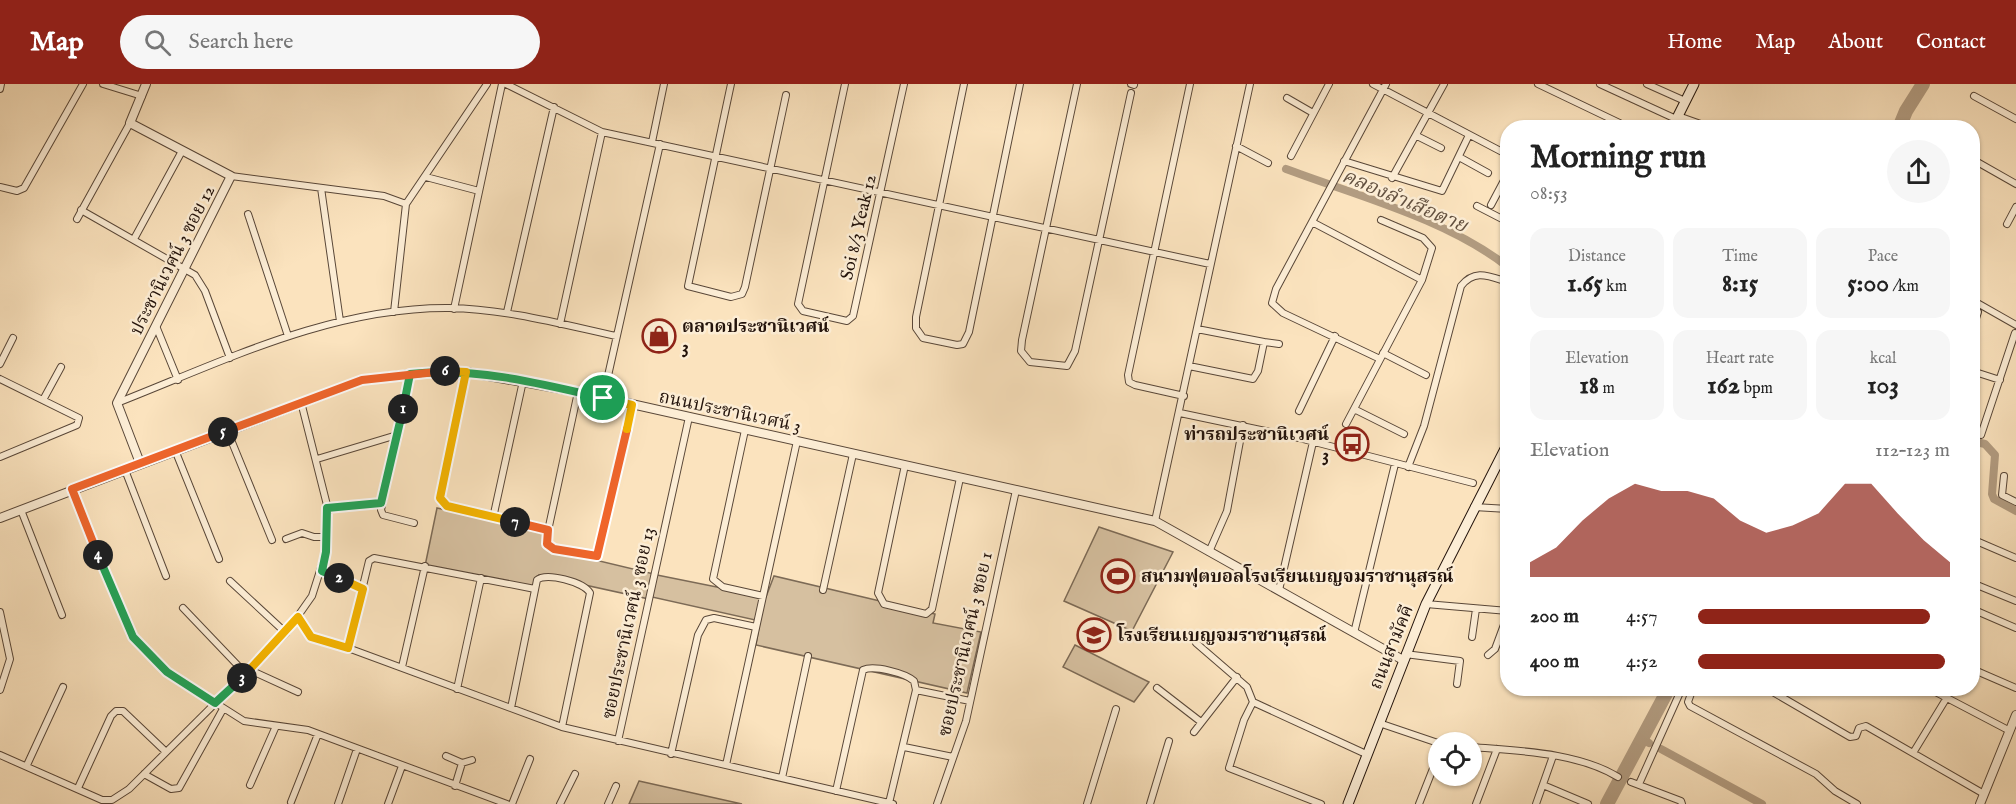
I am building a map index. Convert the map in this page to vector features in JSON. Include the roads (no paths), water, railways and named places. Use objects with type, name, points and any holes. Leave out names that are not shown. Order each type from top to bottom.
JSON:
[{"type":"main road","points":[[1676,120],[1694,84]]},
{"type":"main road","name":"ถนนสามัคคี","points":[[1348,804],[1426,604],[1500,458]]},
{"type":"street","points":[[0,89],[2,84]]},
{"type":"street","points":[[0,187],[17,191],[24,188],[83,84]]},
{"type":"street","points":[[103,84],[142,96]]},
{"type":"street","points":[[76,219],[130,123],[146,84]]},
{"type":"street","points":[[394,312],[406,204],[487,84]]},
{"type":"street","points":[[454,309],[504,84],[602,132],[1210,264]]},
{"type":"street","points":[[652,142],[664,84]]},
{"type":"street","points":[[731,84],[688,286],[731,297],[742,294],[745,287],[768,168],[786,95]]},
{"type":"street","points":[[825,179],[845,84]]},
{"type":"street","name":"Soi 8/3 Yeak 12","points":[[825,179],[798,304],[803,311],[837,319],[851,319],[882,191],[904,84]]},
{"type":"street","points":[[964,84],[916,317],[916,328],[923,338],[957,345],[967,339],[1020,84]]},
{"type":"street","points":[[1077,84],[1022,340],[1021,351],[1030,362],[1061,367],[1071,361],[1100,240],[1131,93]]},
{"type":"street","points":[[1184,396],[1129,382],[1128,375],[1190,84]]},
{"type":"street","points":[[1155,521],[1250,84]]},
{"type":"street","points":[[1291,156],[1329,84]]},
{"type":"street","points":[[1373,84],[1385,87],[1500,150]]},
{"type":"street","points":[[1392,178],[1444,84]]},
{"type":"street","points":[[1538,84],[1613,120]]},
{"type":"street","points":[[1600,84],[1673,120]]},
{"type":"street","points":[[1647,84],[1686,101]]},
{"type":"street","points":[[1385,87],[1276,289],[1272,303],[1283,313],[1426,375]]},
{"type":"street","points":[[1974,96],[2016,119]]},
{"type":"street","points":[[1287,98],[1313,113]]},
{"type":"street","points":[[507,312],[554,107]]},
{"type":"street","name":"ประชานิเวศน์ 3 ซอย 12","points":[[117,403],[231,176],[130,123]]},
{"type":"street","points":[[560,324],[602,132]]},
{"type":"street","points":[[1417,135],[1441,148]]},
{"type":"street","points":[[1344,161],[1392,178],[1442,191],[1469,135]]},
{"type":"street","points":[[603,398],[660,144]]},
{"type":"street","points":[[1236,146],[1268,163]]},
{"type":"street","points":[[134,239],[182,151]]},
{"type":"street","points":[[1459,157],[1488,172]]},
{"type":"street","points":[[1980,164],[2016,184]]},
{"type":"street","points":[[231,176],[384,196],[406,204]]},
{"type":"street","points":[[426,177],[479,191]]},
{"type":"street","points":[[321,188],[340,321]]},
{"type":"street","points":[[1491,205],[1500,191]]},
{"type":"street","points":[[1477,206],[1500,218]]},
{"type":"street","points":[[2007,224],[2016,207]]},
{"type":"street","points":[[81,210],[186,268],[200,281],[230,358]]},
{"type":"street","points":[[248,214],[288,336]]},
{"type":"street","points":[[1346,424],[1422,280],[1432,248],[1428,242],[1381,220]]},
{"type":"street","points":[[1312,222],[1422,280]]},
{"type":"street","points":[[1408,467],[1424,426],[1461,286],[1469,277],[1476,274],[1500,280]]},
{"type":"street","points":[[1980,305],[2016,325]]},
{"type":"street","points":[[140,463],[117,403],[288,336],[340,321],[394,312],[454,309],[507,312],[616,336]]},
{"type":"street","points":[[156,326],[178,380]]},
{"type":"street","points":[[1197,328],[1278,344]]},
{"type":"street","points":[[1981,435],[2014,333]]},
{"type":"street","points":[[1299,411],[1335,336]]},
{"type":"street","points":[[0,364],[13,338]]},
{"type":"street","points":[[1189,366],[1253,379],[1258,371],[1264,342]]},
{"type":"street","points":[[43,400],[61,367]]},
{"type":"street","name":"ถนนประชานิเวศน์ 3","points":[[0,518],[362,380],[437,371],[466,372],[578,392],[1155,521],[1354,633],[1404,657]]},
{"type":"street","points":[[466,372],[440,498],[447,506],[548,530]]},
{"type":"street","points":[[1980,373],[2000,380]]},
{"type":"street","points":[[410,374],[381,503],[383,515],[414,522]]},
{"type":"street","points":[[0,379],[79,418],[77,425],[0,457]]},
{"type":"street","points":[[493,518],[523,381]]},
{"type":"street","points":[[578,392],[546,540],[550,547],[574,553],[595,557],[599,552],[632,405]]},
{"type":"street","points":[[0,755],[102,800],[121,796],[286,633],[312,596],[322,571],[327,537],[327,508],[301,402]]},
{"type":"street","points":[[1354,409],[1404,434]]},
{"type":"street","points":[[1180,413],[1243,425],[1473,483]]},
{"type":"street","name":"ซอยประชานิเวศน์ 3 ซอย 13","points":[[298,617],[311,637],[402,667],[562,727],[618,741],[689,417]]},
{"type":"street","points":[[1209,552],[1227,511],[1243,425]]},
{"type":"street","points":[[227,430],[272,540]]},
{"type":"street","points":[[745,430],[713,579],[723,588],[763,596]]},
{"type":"street","points":[[316,459],[397,435]]},
{"type":"street","points":[[726,765],[797,441]]},
{"type":"street","points":[[1279,590],[1313,442]]},
{"type":"street","points":[[175,450],[219,559]]},
{"type":"street","points":[[823,590],[853,454]]},
{"type":"street","points":[[1354,633],[1395,464]]},
{"type":"street","points":[[905,465],[878,593],[884,604],[903,610],[922,614],[932,609],[960,478]]},
{"type":"street","points":[[125,470],[166,576]]},
{"type":"street","points":[[2004,476],[2001,495],[2016,502]]},
{"type":"street","points":[[72,489],[133,637],[167,672],[244,721],[318,734],[507,804]]},
{"type":"street","name":"ซอยประชานิเวศน์ 3 ซอย 1","points":[[937,804],[970,701],[1016,490]]},
{"type":"street","points":[[327,508],[381,503]]},
{"type":"street","points":[[1474,507],[1500,509]]},
{"type":"street","points":[[21,510],[62,615]]},
{"type":"street","points":[[286,539],[302,533],[314,537],[327,537]]},
{"type":"street","points":[[1980,543],[2016,558]]},
{"type":"street","points":[[348,648],[369,561],[374,558],[535,589]]},
{"type":"street","points":[[402,667],[425,566]]},
{"type":"street","points":[[322,571],[363,589]]},
{"type":"street","points":[[457,688],[481,578]]},
{"type":"street","points":[[511,708],[539,578],[581,585],[590,593],[562,727]]},
{"type":"street","points":[[230,581],[286,633]]},
{"type":"street","points":[[1980,586],[2016,601]]},
{"type":"street","points":[[1426,604],[1500,612]]},
{"type":"street","points":[[183,608],[248,672],[298,692]]},
{"type":"street","points":[[1472,637],[1476,609]]},
{"type":"street","points":[[0,612],[10,660],[0,690]]},
{"type":"street","points":[[1980,612],[2016,628]]},
{"type":"street","points":[[671,754],[698,635],[706,620],[714,618],[756,627]]},
{"type":"street","points":[[1488,655],[1495,649],[1500,635]]},
{"type":"street","points":[[1196,643],[1247,687],[1253,702],[1366,754]]},
{"type":"street","points":[[782,778],[808,656]]},
{"type":"street","points":[[1404,657],[1456,659],[1462,665],[1457,684]]},
{"type":"street","points":[[618,741],[891,804],[916,690],[911,678],[866,668],[861,675],[836,791]]},
{"type":"street","points":[[1980,672],[2016,688]]},
{"type":"street","points":[[1194,732],[1237,677]]},
{"type":"street","points":[[27,765],[63,687]]},
{"type":"street","points":[[1157,688],[1201,722]]},
{"type":"street","points":[[916,690],[970,701]]},
{"type":"street","points":[[1639,784],[1678,696]]},
{"type":"street","points":[[1690,696],[1688,702],[1690,706],[1816,774],[1834,791],[1857,804]]},
{"type":"street","points":[[1780,696],[1850,737],[1856,736],[1859,728],[1866,726],[1984,794]]},
{"type":"street","points":[[1941,696],[2016,739]]},
{"type":"street","points":[[1913,753],[1946,699]]},
{"type":"street","points":[[1253,702],[1244,720],[1229,768],[1321,804]]},
{"type":"street","points":[[144,774],[178,790],[223,709]]},
{"type":"street","points":[[1087,804],[1116,709]]},
{"type":"street","points":[[78,788],[111,716],[116,711],[123,711],[166,753]]},
{"type":"street","points":[[1980,804],[2016,715]]},
{"type":"street","points":[[1379,723],[1428,740]]},
{"type":"street","points":[[250,785],[276,726]]},
{"type":"street","points":[[291,802],[318,734]]},
{"type":"street","points":[[1150,804],[1169,741]]},
{"type":"street","points":[[904,747],[953,757]]},
{"type":"street","points":[[1482,748],[1554,756],[1611,772],[1618,777]]},
{"type":"street","points":[[338,804],[357,749]]},
{"type":"street","points":[[1476,804],[1497,749]]},
{"type":"street","points":[[446,756],[462,763],[472,760]]},
{"type":"street","points":[[1536,804],[1554,756]]},
{"type":"street","points":[[512,804],[530,759]]},
{"type":"street","points":[[455,786],[462,763]]},
{"type":"street","points":[[388,804],[402,765]]},
{"type":"street","points":[[560,804],[575,774]]},
{"type":"street","points":[[1419,804],[1428,781]]},
{"type":"street","points":[[1630,782],[1681,801],[1682,804]]},
{"type":"street","points":[[1543,785],[1588,804]]},
{"type":"street","points":[[608,804],[616,786]]},
{"type":"street","points":[[481,804],[484,797]]},
{"type":"waterway","points":[[1902,120],[1923,84]]},
{"type":"waterway","name":"คลองลำเสือตาย","points":[[1286,169],[1430,222],[1458,235],[1500,261]]},
{"type":"waterway","points":[[1980,443],[1985,444],[1995,455],[1992,494],[1994,499],[2016,511]]},
{"type":"waterway","points":[[1607,804],[1665,696]]},
{"type":"waterway","points":[[1642,739],[1649,743]]},
{"type":"waterway","points":[[1661,749],[1762,804]]},
{"type":"place","name":"ตลาดประชานิเวศน์ 3","points":[[659,336]]},
{"type":"place","name":"ท่ารถประชานิเวศน์ 3","points":[[1352,444]]},
{"type":"place","name":"สนามฟุตบอลโรงเรียนเบญจมราชานุสรณ์","points":[[1118,576]]},
{"type":"place","name":"โรงเรียนเบญจมราชานุสรณ์","points":[[1094,635]]}]
